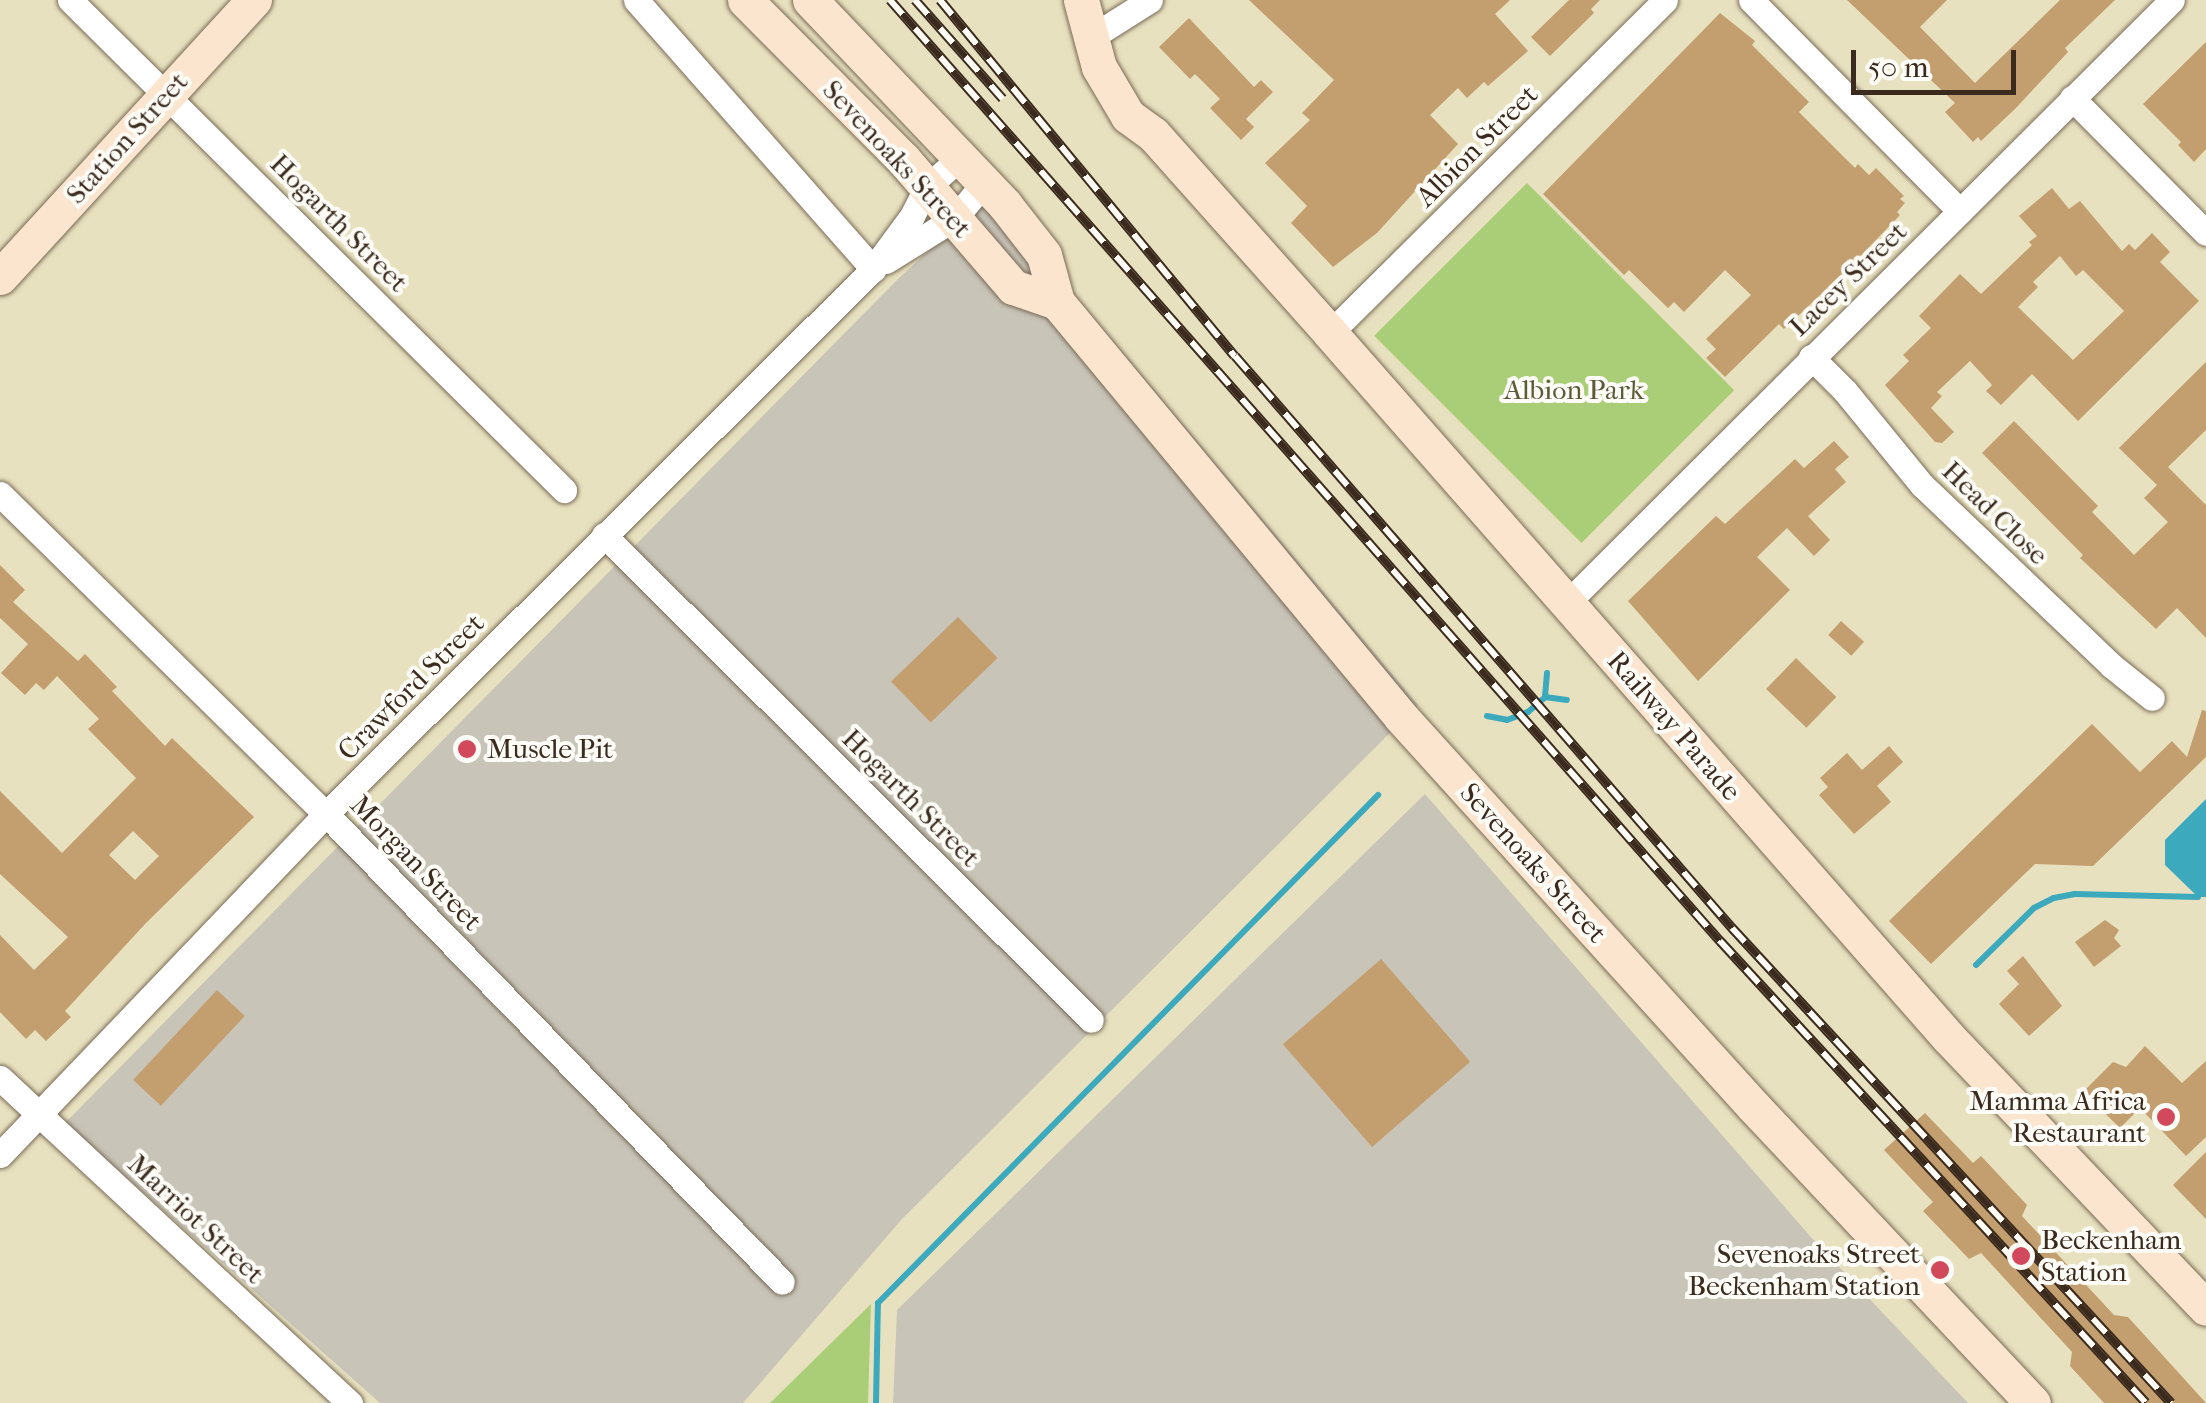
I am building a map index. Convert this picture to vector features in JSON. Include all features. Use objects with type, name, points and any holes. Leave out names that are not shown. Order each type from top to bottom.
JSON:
[{"type":"main road","name":"Station Street","points":[[0,277],[254,0]]},
{"type":"main road","name":"Sevenoaks Street","points":[[745,0],[955,218],[1013,287],[1057,302]]},
{"type":"main road","name":"Sevenoaks Street","points":[[810,0],[973,170],[1044,255],[1057,302],[1401,718],[1753,1106],[2033,1403]]},
{"type":"main road","name":"Railway Parade","points":[[1092,11],[1153,134],[1948,1037],[2206,1308]]},
{"type":"street","name":"Hogarth Street","points":[[70,0],[564,490]]},
{"type":"street","points":[[636,0],[873,269]]},
{"type":"street","points":[[1092,11],[1150,0]]},
{"type":"street","name":"Albion Street","points":[[1330,333],[1664,0]]},
{"type":"street","points":[[1750,0],[1960,211]]},
{"type":"street","name":"Lacey Street","points":[[1567,604],[2172,0]]},
{"type":"street","points":[[2072,98],[2206,233]]},
{"type":"street","name":"Crawford Street","points":[[873,269],[955,218],[973,170]]},
{"type":"street","name":"Crawford Street","points":[[0,1155],[326,814],[873,269],[912,216],[926,187],[973,170]]},
{"type":"street","name":"Head Close","points":[[1811,357],[1845,390],[1930,493],[2112,666],[2152,698]]},
{"type":"street","name":"Morgan Street","points":[[0,494],[326,814],[782,1282]]},
{"type":"street","name":"Hogarth Street","points":[[604,535],[1091,1020]]},
{"type":"street","name":"Marriot Street","points":[[0,1078],[350,1403]]},
{"type":"shaded area","points":[[990,194],[1418,705],[902,1219],[743,1403],[380,1403],[65,1123],[898,279]]},
{"type":"shaded area","points":[[1425,794],[1810,1236],[1968,1403],[893,1403],[897,1310]]},
{"type":"green space","name":"Albion Park","points":[[1527,183],[1734,390],[1581,543],[1374,336]]},
{"type":"green space","points":[[871,1304],[868,1403],[770,1403]]},
{"type":"water","points":[[2206,799],[2206,897],[2198,897],[2165,865],[2165,840]]},
{"type":"building","points":[[1249,0],[1510,0],[1495,14],[1528,51],[1488,86],[1484,82],[1467,98],[1458,88],[1430,115],[1458,144],[1377,233],[1333,267],[1291,223],[1307,206],[1265,163],[1310,120],[1302,113],[1334,80]]},
{"type":"building","points":[[1569,0],[1600,0],[1591,9],[1594,13],[1550,56],[1531,37]]},
{"type":"building","points":[[1847,0],[1947,0],[1920,27],[1975,83],[2060,0],[2115,0],[2065,48],[2068,52],[2016,108],[1981,141],[1978,137],[1973,142],[1945,112],[1955,103]]},
{"type":"building","points":[[1720,13],[1755,41],[1752,45],[1809,102],[1799,112],[1855,168],[1858,164],[1869,175],[1876,168],[1904,196],[1900,199],[1905,203],[1897,212],[1900,215],[1850,267],[1784,329],[1779,324],[1725,377],[1706,358],[1716,349],[1706,339],[1751,295],[1725,270],[1684,312],[1674,302],[1668,308],[1629,270],[1624,275],[1543,194]]},
{"type":"building","points":[[1189,18],[1254,87],[1261,80],[1273,92],[1246,119],[1254,127],[1241,140],[1210,108],[1220,99],[1195,74],[1190,79],[1159,47]]},
{"type":"building","points":[[2206,42],[2206,149],[2194,162],[2178,145],[2181,142],[2143,104]]},
{"type":"building","points":[[2052,188],[2069,209],[2080,201],[2122,251],[2129,244],[2135,250],[2152,233],[2170,252],[2160,262],[2199,301],[2078,421],[2032,374],[2001,405],[1986,391],[1992,385],[1970,361],[1937,392],[1942,396],[1931,408],[1954,432],[1942,443],[1935,442],[1885,385],[1909,361],[1903,355],[1931,328],[1919,316],[1960,274],[1981,294],[2032,245],[2029,242],[2037,236],[2019,216]],"holes":[[[2060,256],[2076,276],[2083,270],[2124,311],[2073,360],[2018,307],[2038,287],[2033,282]]]},
{"type":"building","points":[[2206,362],[2206,430],[2168,467],[2206,505],[2206,638],[2177,608],[2156,629],[2080,558],[2083,555],[1982,453],[2014,421],[2098,506],[2092,512],[2134,555],[2168,522],[2144,498],[2157,485],[2119,448]]},
{"type":"building","points":[[1834,441],[1849,457],[1835,469],[1846,482],[1808,516],[1830,540],[1814,556],[1787,528],[1757,557],[1790,590],[1698,681],[1628,601],[1716,516],[1725,524],[1795,459],[1804,468]]},
{"type":"building","points":[[0,565],[25,590],[13,602],[78,661],[85,654],[117,687],[112,691],[165,746],[172,738],[254,817],[146,923],[65,1011],[71,1017],[46,1041],[35,1030],[26,1039],[0,1012],[0,935],[34,970],[68,937],[0,874],[0,791],[62,853],[136,778],[88,729],[99,719],[57,676],[44,690],[36,683],[25,695],[1,673],[28,644],[0,618]],"holes":[[[133,831],[159,856],[135,880],[109,855]]]},
{"type":"building","points":[[958,617],[998,658],[931,723],[891,682]]},
{"type":"building","points":[[1841,621],[1864,642],[1851,656],[1828,635]]},
{"type":"building","points":[[1796,658],[1836,697],[1806,728],[1766,689]]},
{"type":"building","points":[[2202,710],[2206,711],[2206,757],[2093,866],[2035,864],[1931,964],[1889,921],[2092,724],[2140,772],[2172,741],[2187,757]]},
{"type":"building","points":[[1889,746],[1903,762],[1877,786],[1891,802],[1854,834],[1819,795],[1828,787],[1820,778],[1847,753],[1862,770]]},
{"type":"building","points":[[2105,920],[2119,930],[2114,938],[2121,946],[2094,967],[2075,942]]},
{"type":"building","points":[[2023,956],[2062,1006],[2029,1036],[1999,1004],[2019,984],[2007,971]]},
{"type":"building","points":[[1381,959],[1470,1062],[1372,1147],[1283,1044]]},
{"type":"building","points":[[217,990],[245,1016],[161,1106],[133,1080]]},
{"type":"building","points":[[2145,1046],[2182,1083],[2206,1061],[2206,1137],[2186,1156],[2140,1108],[2120,1128],[2083,1092],[2113,1062],[2126,1067]]},
{"type":"building","name":"Beckenham Station","points":[[1925,1113],[1973,1163],[1981,1156],[2027,1205],[2022,1216],[2114,1315],[2128,1317],[2206,1403],[2104,1403],[2070,1366],[2072,1352],[1981,1253],[1969,1259],[1923,1211],[1933,1202],[1884,1150]]},
{"type":"building","points":[[2206,1152],[2206,1219],[2173,1185]]},
{"type":"waterway","points":[[1545,696],[1547,673]]},
{"type":"waterway","points":[[1487,716],[1507,720],[1528,712],[1545,697],[1567,700]]},
{"type":"waterway","points":[[876,1403],[878,1303],[1378,795]]},
{"type":"waterway","points":[[1976,965],[2034,908],[2054,898],[2075,894],[2198,897]]},
{"type":"railway","points":[[890,0],[1720,941],[2146,1403]]},
{"type":"railway","points":[[915,0],[1003,99]]},
{"type":"railway","points":[[940,0],[1235,356],[1732,928],[2171,1403]]},
{"type":"place","name":"Muscle Pit","points":[[467,749]]},
{"type":"place","name":"Mamma Africa Restaurant","points":[[2166,1117]]},
{"type":"place","name":"Beckenham Station","points":[[2021,1256]]},
{"type":"place","name":"Sevenoaks Street Beckenham Station","points":[[1940,1270]]}]
